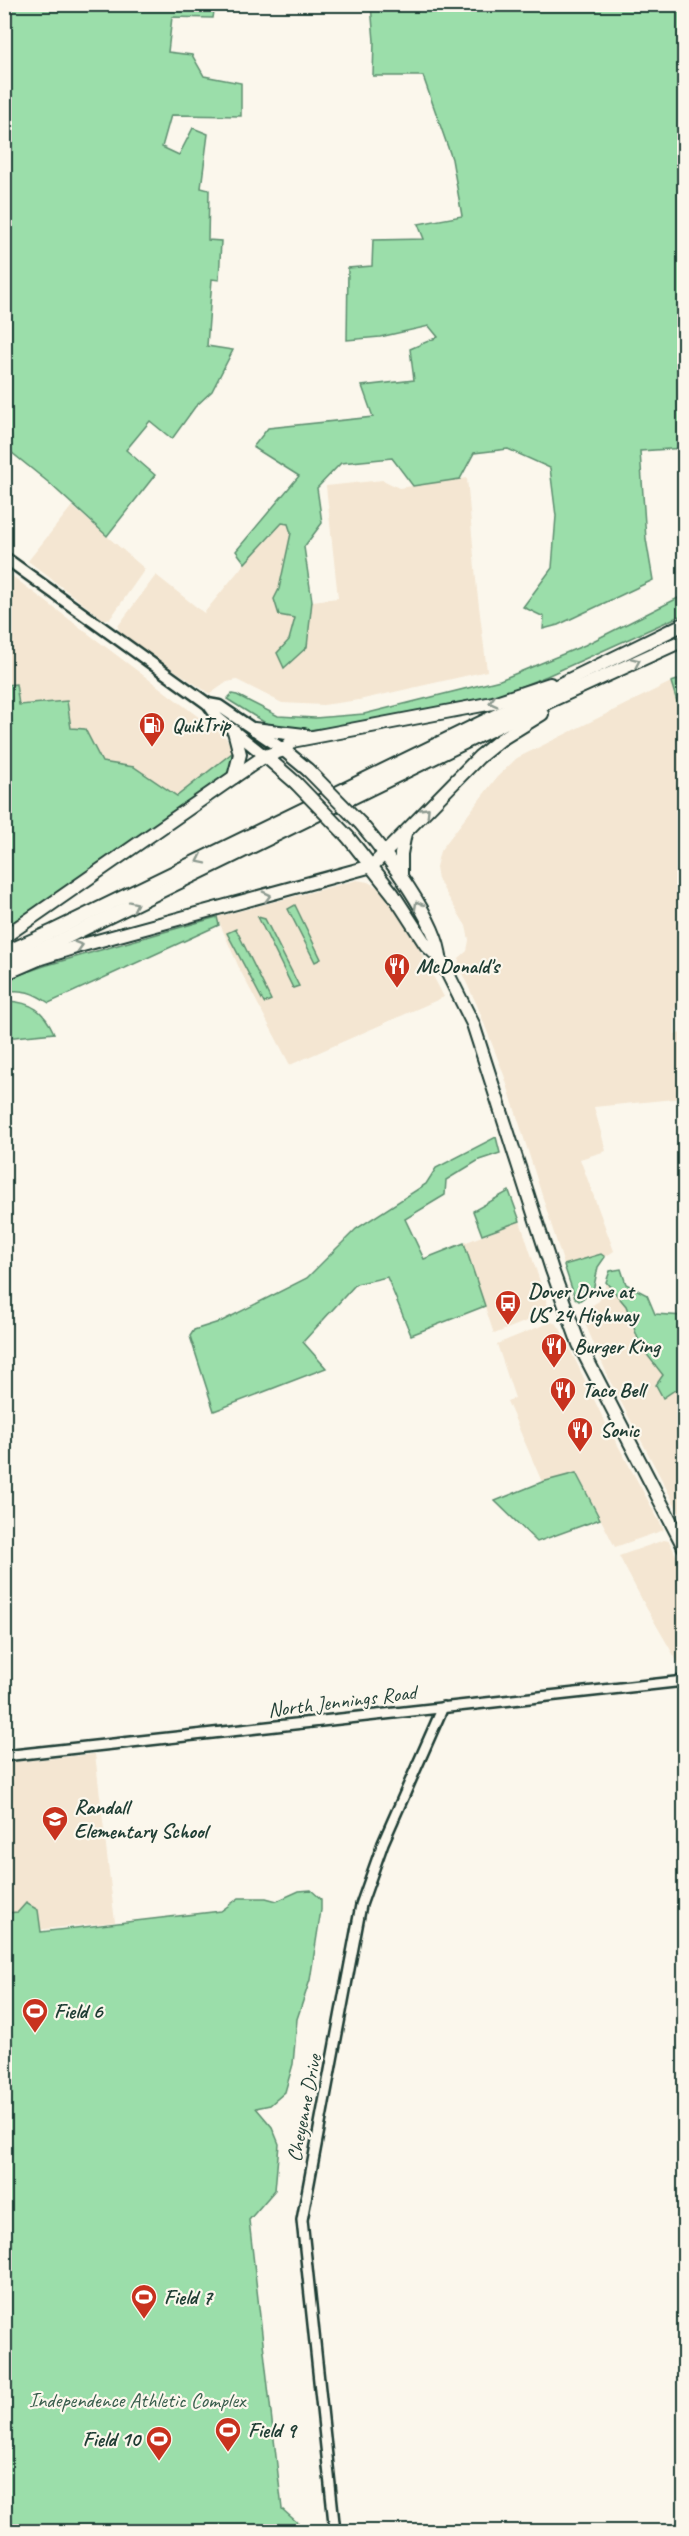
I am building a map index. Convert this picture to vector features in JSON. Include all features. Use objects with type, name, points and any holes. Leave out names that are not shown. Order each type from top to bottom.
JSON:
[{"type":"highway","points":[[4,953],[684,624]]},
{"type":"highway","points":[[4,965],[61,940],[684,640]]},
{"type":"highway","points":[[4,937],[265,756],[284,750],[292,741],[493,703],[568,679]]},
{"type":"highway","points":[[4,974],[41,958],[79,946],[372,866],[479,757],[500,740],[599,679]]},
{"type":"highway","points":[[254,729],[290,735],[320,735]]},
{"type":"highway","points":[[234,731],[240,754],[234,777]]},
{"type":"highway","points":[[284,750],[308,770],[361,824],[385,853],[401,876],[433,933],[440,958],[473,1024],[485,1057],[552,1270],[579,1344],[684,1547]]},
{"type":"highway","points":[[265,756],[296,783],[348,837],[381,877],[426,945],[440,958]]},
{"type":"highway","points":[[401,876],[401,854],[405,833]]},
{"type":"highway","points":[[351,873],[381,877]]},
{"type":"main road","points":[[4,557],[208,704],[218,718],[265,756]]},
{"type":"main road","points":[[208,704],[219,706],[284,750]]},
{"type":"street","name":"North Jennings Road","points":[[4,1756],[684,1681]]},
{"type":"street","name":"Cheyenne Drive","points":[[334,2532],[302,2220],[362,1905],[383,1845],[443,1707]]},
{"type":"shaded area","points":[[467,478],[487,671],[359,700],[323,705],[282,703],[237,680],[227,682],[210,694],[119,633],[118,626],[156,575],[204,613],[282,523],[288,524],[291,533],[279,589],[274,599],[295,618],[289,640],[277,653],[285,668],[307,647],[312,601],[338,598],[326,486],[383,480],[399,488]]},
{"type":"shaded area","points":[[72,506],[145,569],[110,619],[103,619],[28,561]]},
{"type":"shaded area","points":[[4,570],[225,737],[231,745],[232,753],[177,796],[134,767],[102,763],[85,729],[71,728],[19,706],[16,684],[5,685]]},
{"type":"shaded area","points":[[671,682],[679,708],[684,764],[684,1007],[675,1008],[675,1034],[684,1033],[684,1098],[594,1107],[606,1151],[580,1159],[614,1251],[605,1257],[601,1254],[564,1265],[504,1075],[477,1005],[458,965],[459,958],[467,951],[469,940],[466,926],[438,879],[436,867],[440,851],[497,777],[517,758]]},
{"type":"shaded area","points":[[357,880],[368,882],[380,889],[412,935],[444,997],[290,1065],[240,970],[217,917]]},
{"type":"shaded area","points":[[520,1221],[549,1309],[547,1313],[494,1334],[464,1243]]},
{"type":"shaded area","points":[[606,1282],[626,1306],[641,1347],[663,1375],[663,1397],[675,1390],[684,1395],[684,1522],[611,1383],[583,1319],[583,1311],[599,1301],[604,1293]]},
{"type":"shaded area","points":[[551,1322],[557,1324],[561,1330],[601,1414],[664,1530],[615,1547],[577,1473],[542,1482],[507,1401],[515,1398],[497,1344]]},
{"type":"shaded area","points":[[664,1540],[669,1541],[684,1571],[684,1673],[619,1556]]},
{"type":"shaded area","name":"Randall Elementary School","points":[[95,1754],[115,1922],[5,1933],[5,1763]]},
{"type":"green space","points":[[5,4],[215,5],[213,18],[172,17],[168,52],[192,55],[204,76],[241,83],[241,116],[171,115],[162,147],[179,155],[193,128],[208,134],[201,188],[209,190],[208,240],[221,241],[219,280],[212,279],[207,346],[233,350],[212,391],[195,407],[172,439],[150,421],[126,450],[155,475],[107,536],[11,452],[5,442]]},
{"type":"green space","points":[[371,5],[684,5],[684,256],[682,257],[684,448],[640,451],[646,539],[653,580],[558,625],[543,629],[544,617],[523,607],[552,568],[556,516],[550,468],[508,449],[474,453],[460,479],[413,486],[392,458],[341,463],[317,488],[322,523],[304,547],[312,601],[307,647],[284,668],[277,653],[289,640],[295,618],[279,615],[274,599],[279,589],[291,533],[288,524],[282,523],[245,563],[236,551],[299,476],[253,447],[268,428],[373,417],[362,386],[414,380],[410,349],[438,337],[429,326],[380,337],[347,340],[348,268],[372,266],[373,240],[424,239],[418,224],[462,216],[452,159],[423,76],[373,76],[374,41]]},
{"type":"green space","points":[[684,595],[684,614],[547,676],[494,697],[362,723],[309,730],[288,729],[267,724],[227,699],[232,694],[237,695],[278,716],[315,718],[364,714],[500,680],[585,645]]},
{"type":"green space","points":[[684,678],[684,764],[679,708],[671,682]]},
{"type":"green space","points":[[16,684],[19,705],[67,701],[71,728],[85,729],[102,762],[134,767],[177,796],[232,753],[232,770],[5,930],[5,685]]},
{"type":"green space","points":[[295,905],[321,959],[315,962],[288,909]]},
{"type":"green space","points":[[217,917],[219,925],[49,1003],[28,992],[5,992],[4,980],[44,966]]},
{"type":"green space","points":[[258,917],[265,919],[299,986],[293,988]]},
{"type":"green space","points":[[236,929],[271,1000],[264,1003],[227,933]]},
{"type":"green space","points":[[5,1002],[23,1003],[36,1009],[46,1019],[54,1033],[5,1038]]},
{"type":"green space","points":[[496,1137],[500,1153],[479,1160],[446,1180],[445,1195],[405,1219],[424,1259],[464,1243],[485,1306],[411,1335],[387,1277],[356,1284],[303,1342],[326,1368],[214,1411],[190,1336],[194,1330],[222,1321],[307,1278],[356,1229],[426,1184],[436,1168]]},
{"type":"green space","points":[[509,1191],[520,1221],[482,1235],[473,1211]]},
{"type":"green space","points":[[601,1254],[605,1257],[598,1267],[593,1291],[579,1301],[575,1298],[564,1265]]},
{"type":"green space","points":[[621,1269],[626,1284],[647,1295],[655,1314],[684,1316],[684,1395],[675,1390],[663,1398],[656,1385],[663,1375],[641,1347],[626,1306],[606,1282],[610,1271]]},
{"type":"green space","points":[[576,1473],[600,1519],[537,1542],[495,1501],[542,1482]]},
{"type":"green space","name":"Independence Athletic Complex","points":[[311,1890],[321,1899],[321,1910],[310,1980],[297,2019],[293,2064],[285,2092],[270,2105],[256,2108],[272,2127],[279,2144],[275,2190],[249,2220],[282,2509],[300,2525],[298,2531],[5,2531],[5,1913],[18,1912],[26,1903],[38,1910],[41,1932],[221,1911],[239,1898],[266,1898],[277,1901],[299,1891]]},
{"type":"place","name":"QuikTrip","points":[[152,748]]},
{"type":"place","name":"McDonald's","points":[[397,989]]},
{"type":"place","name":"Dover Drive at US 24 Highway","points":[[508,1326]]},
{"type":"place","name":"Burger King","points":[[554,1369]]},
{"type":"place","name":"Taco Bell","points":[[563,1413]]},
{"type":"place","name":"Sonic","points":[[580,1453]]},
{"type":"place","name":"Randall Elementary School","points":[[55,1842]]},
{"type":"place","name":"Field 6","points":[[35,2034]]},
{"type":"place","name":"Field 7","points":[[144,2320]]},
{"type":"place","name":"Field 9","points":[[228,2453]]},
{"type":"place","name":"Field 10","points":[[159,2462]]}]
